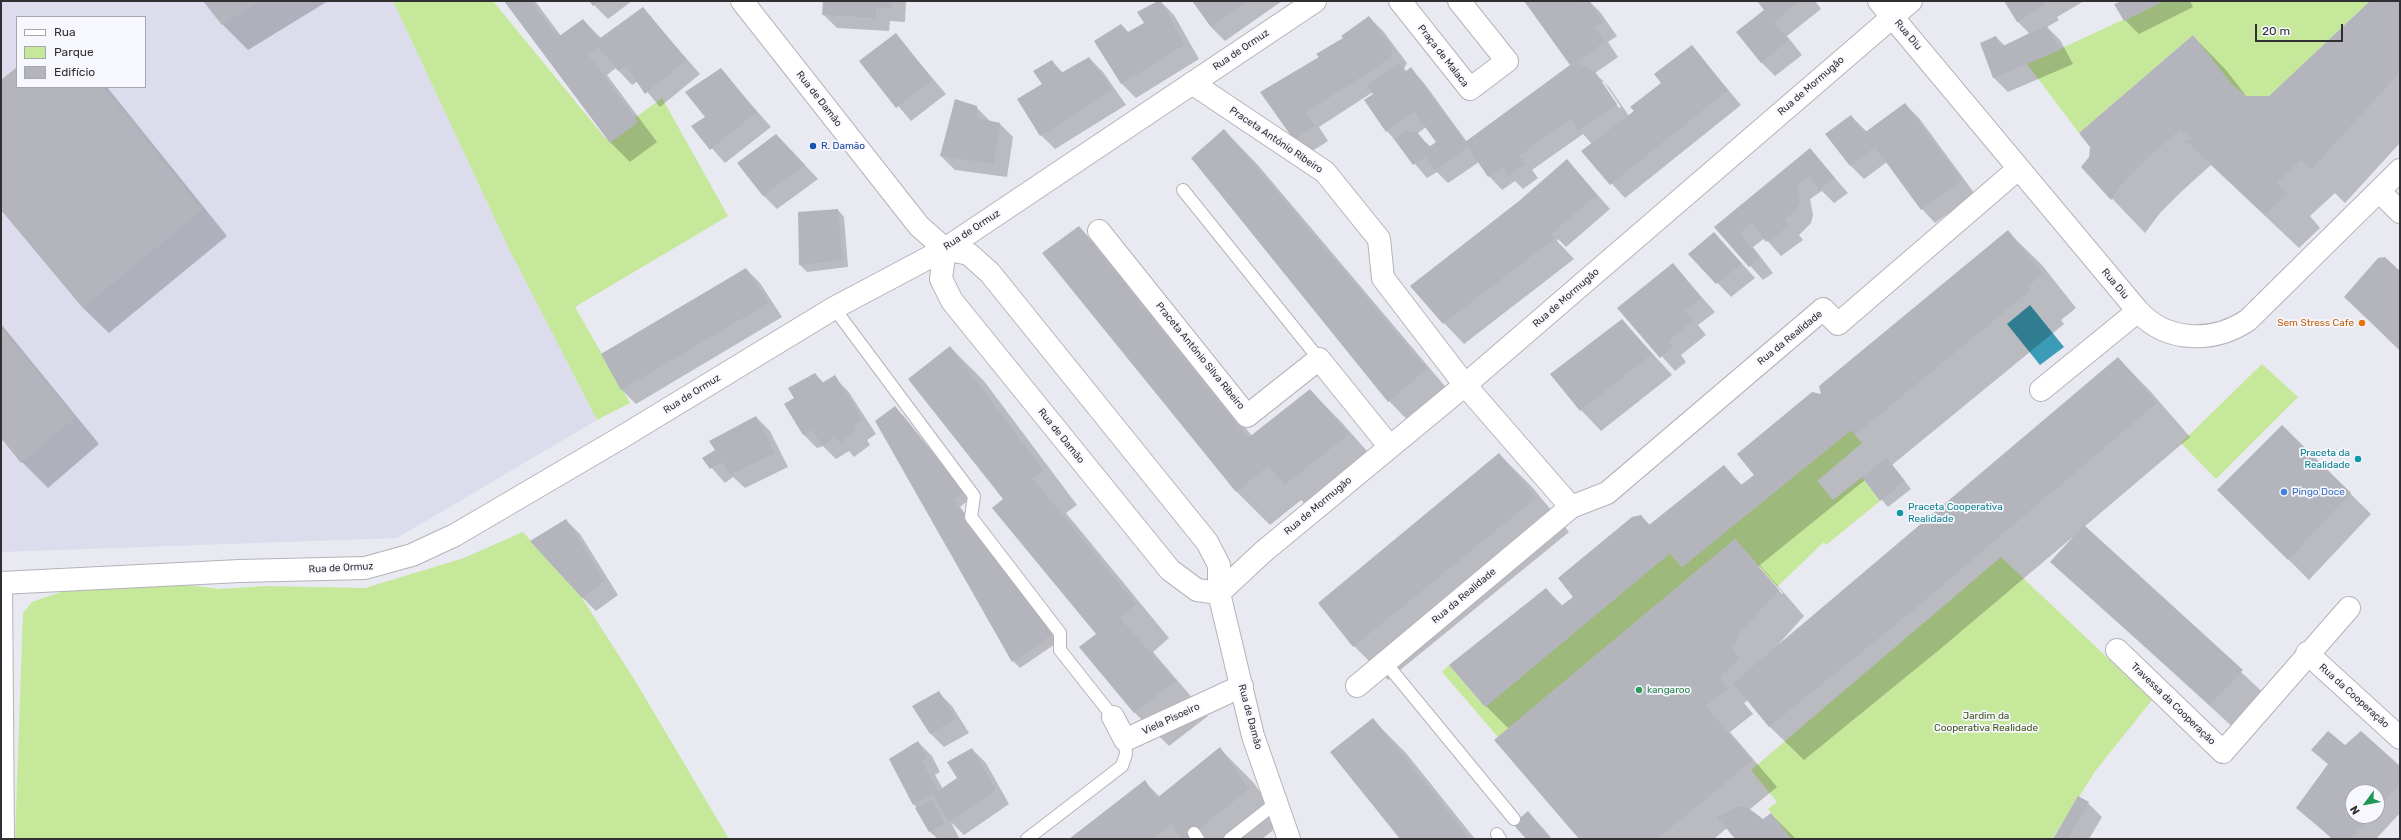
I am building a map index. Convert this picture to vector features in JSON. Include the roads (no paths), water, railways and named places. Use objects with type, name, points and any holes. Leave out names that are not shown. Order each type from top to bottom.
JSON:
[{"type":"street","name":"Rua de Damão","points":[[742,1],[920,226],[945,249],[969,254],[990,273],[1207,542],[1219,566],[1219,593],[1253,736],[1289,839]]},
{"type":"street","name":"Rua de Ormuz","points":[[1,584],[240,571],[365,568],[390,563],[455,535],[622,437],[834,308],[945,249],[1315,1]]},
{"type":"street","name":"Praça de Malaca","points":[[1400,1],[1470,90],[1506,61],[1460,1]]},
{"type":"street","name":"Rua de Mormugão","points":[[1219,593],[1263,552],[1464,385],[1886,9],[1911,1]]},
{"type":"street","name":"Rua Diu","points":[[1886,9],[2138,311],[2158,328],[2186,336],[2214,336],[2238,327],[2267,302],[2380,192],[2400,170]]},
{"type":"street","name":"Praceta António Ribeiro","points":[[1192,83],[1325,172],[1379,239],[1383,278],[1464,385]]},
{"type":"street","name":"Rua da Realidade","points":[[1357,686],[1571,506],[1607,493],[1823,309],[1838,324],[2018,169]]},
{"type":"street","points":[[2380,192],[2400,212]]},
{"type":"street","name":"Praceta António Silva Ribeiro","points":[[1099,231],[1247,416],[1319,359]]},
{"type":"street","name":"Rua de Damão","points":[[945,249],[941,279],[952,301],[1170,570],[1197,590],[1219,593]]},
{"type":"street","points":[[2041,390],[2138,311]]},
{"type":"street","points":[[1319,359],[1390,447]]},
{"type":"street","points":[[1464,385],[1571,506]]},
{"type":"street","points":[[1,584],[3,839]]},
{"type":"street","points":[[2307,653],[2349,608]]},
{"type":"street","name":"Travessa da Cooperação","points":[[2117,650],[2223,752],[2307,653]]},
{"type":"street","name":"Rua da Cooperação","points":[[2307,653],[2400,738]]},
{"type":"street","name":"Viela Pisoeiro","points":[[1125,740],[1242,686]]},
{"type":"street","points":[[1113,717],[1125,740]]},
{"type":"lane","points":[[1183,190],[1319,359]]},
{"type":"lane","points":[[834,308],[974,496],[971,516],[1060,633],[1060,650],[1113,717]]},
{"type":"lane","points":[[1385,662],[1514,818]]},
{"type":"lane","points":[[1027,839],[1122,766],[1126,754],[1125,740]]},
{"type":"lane","points":[[1230,839],[1276,803]]},
{"type":"water","points":[[2030,305],[2064,347],[2040,365],[2007,324]]},
{"type":"place","name":"R. Damão","points":[[813,146]]},
{"type":"place","name":"Sem Stress Cafe","points":[[2362,323]]},
{"type":"place","name":"Praceta da Realidade","points":[[2358,459]]},
{"type":"place","name":"Pingo Doce","points":[[2284,492]]},
{"type":"place","name":"Praceta Cooperativa Realidade","points":[[1900,513]]},
{"type":"place","name":"kangaroo","points":[[1639,690]]},
{"type":"park label","name":"Jardim da Cooperativa Realidade","points":[[1986,722]]}]
